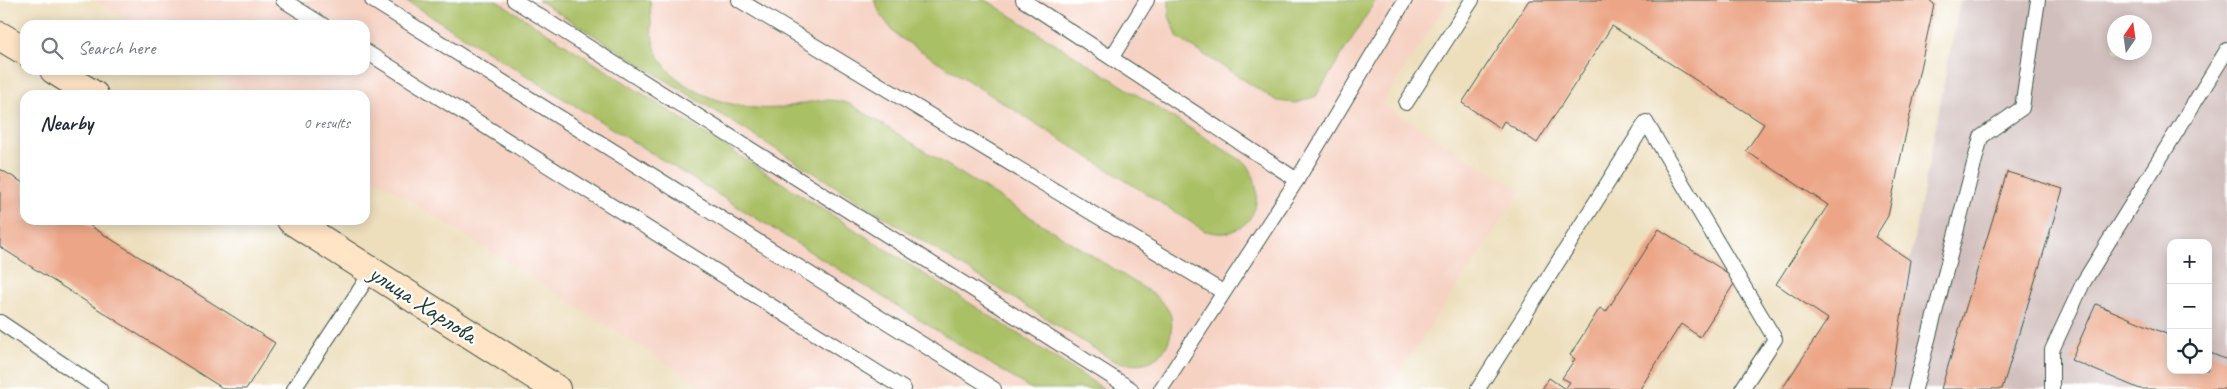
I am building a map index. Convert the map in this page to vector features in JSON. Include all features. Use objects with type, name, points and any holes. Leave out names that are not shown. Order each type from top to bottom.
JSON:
[{"type":"street","points":[[0,36],[20,48]]},
{"type":"street","points":[[62,75],[86,90]]},
{"type":"street","name":"улица Харлова","points":[[299,225],[556,389]]},
{"type":"lane","points":[[283,0],[315,20]]},
{"type":"lane","points":[[372,0],[994,389]]},
{"type":"lane","points":[[514,0],[1131,389]]},
{"type":"lane","points":[[739,0],[1223,292]]},
{"type":"lane","points":[[1023,0],[1297,180]]},
{"type":"lane","points":[[1112,57],[1147,0]]},
{"type":"lane","points":[[1161,389],[1297,180],[1405,0]]},
{"type":"lane","points":[[1406,103],[1472,0]]},
{"type":"lane","points":[[1915,389],[1981,137],[2022,108],[2038,0]]},
{"type":"lane","points":[[2052,389],[2052,350],[2084,283],[2227,50]]},
{"type":"lane","points":[[370,54],[904,389]]},
{"type":"lane","points":[[1478,389],[1646,122],[1776,339],[1742,389]]},
{"type":"lane","points":[[294,389],[372,271]]},
{"type":"lane","points":[[0,322],[100,389]]},
{"type":"shaded area","points":[[95,0],[1449,0],[1382,104],[1521,191],[1388,389],[707,389],[370,175],[370,90],[236,90],[213,75],[370,75],[370,20],[126,20]]},
{"type":"shaded area","points":[[1960,0],[2227,0],[2227,389],[1890,389],[1910,260]]},
{"type":"green space","points":[[405,0],[496,0],[1104,389],[1031,389]]},
{"type":"green space","points":[[538,0],[650,0],[652,34],[655,47],[666,67],[678,79],[693,89],[727,103],[763,108],[779,108],[823,100],[840,101],[850,104],[1155,295],[1171,316],[1170,337],[1166,346],[1161,353],[1148,362],[1132,364],[1114,361]]},
{"type":"green space","points":[[874,0],[986,0],[1247,164],[1256,184],[1256,206],[1252,215],[1246,223],[1237,229],[1225,233],[1205,231],[896,35],[881,15]]},
{"type":"green space","points":[[1169,0],[1376,0],[1316,96],[1297,103],[1277,101],[1178,38],[1169,16]]},
{"type":"building","points":[[1529,0],[1929,0],[1934,4],[1888,216],[1875,237],[1910,260],[1890,389],[1782,389],[1828,319],[1776,284],[1828,205],[1746,151],[1764,124],[1612,26],[1537,143],[1504,121],[1500,128],[1462,103]]},
{"type":"building","points":[[0,169],[20,181],[20,225],[89,225],[275,343],[246,389],[224,389],[0,247]]},
{"type":"building","points":[[2007,172],[2063,189],[2002,389],[1941,389]]},
{"type":"building","points":[[1659,229],[1737,279],[1700,337],[1681,324],[1640,389],[1565,389],[1570,382],[1562,378],[1575,359],[1570,355],[1600,308],[1606,312]]},
{"type":"building","points":[[2096,304],[2167,334],[2167,374],[2212,374],[2212,354],[2227,360],[2227,389],[2140,389],[2071,360]]},
{"type":"building","points":[[1549,378],[1565,389],[1542,389]]}]
